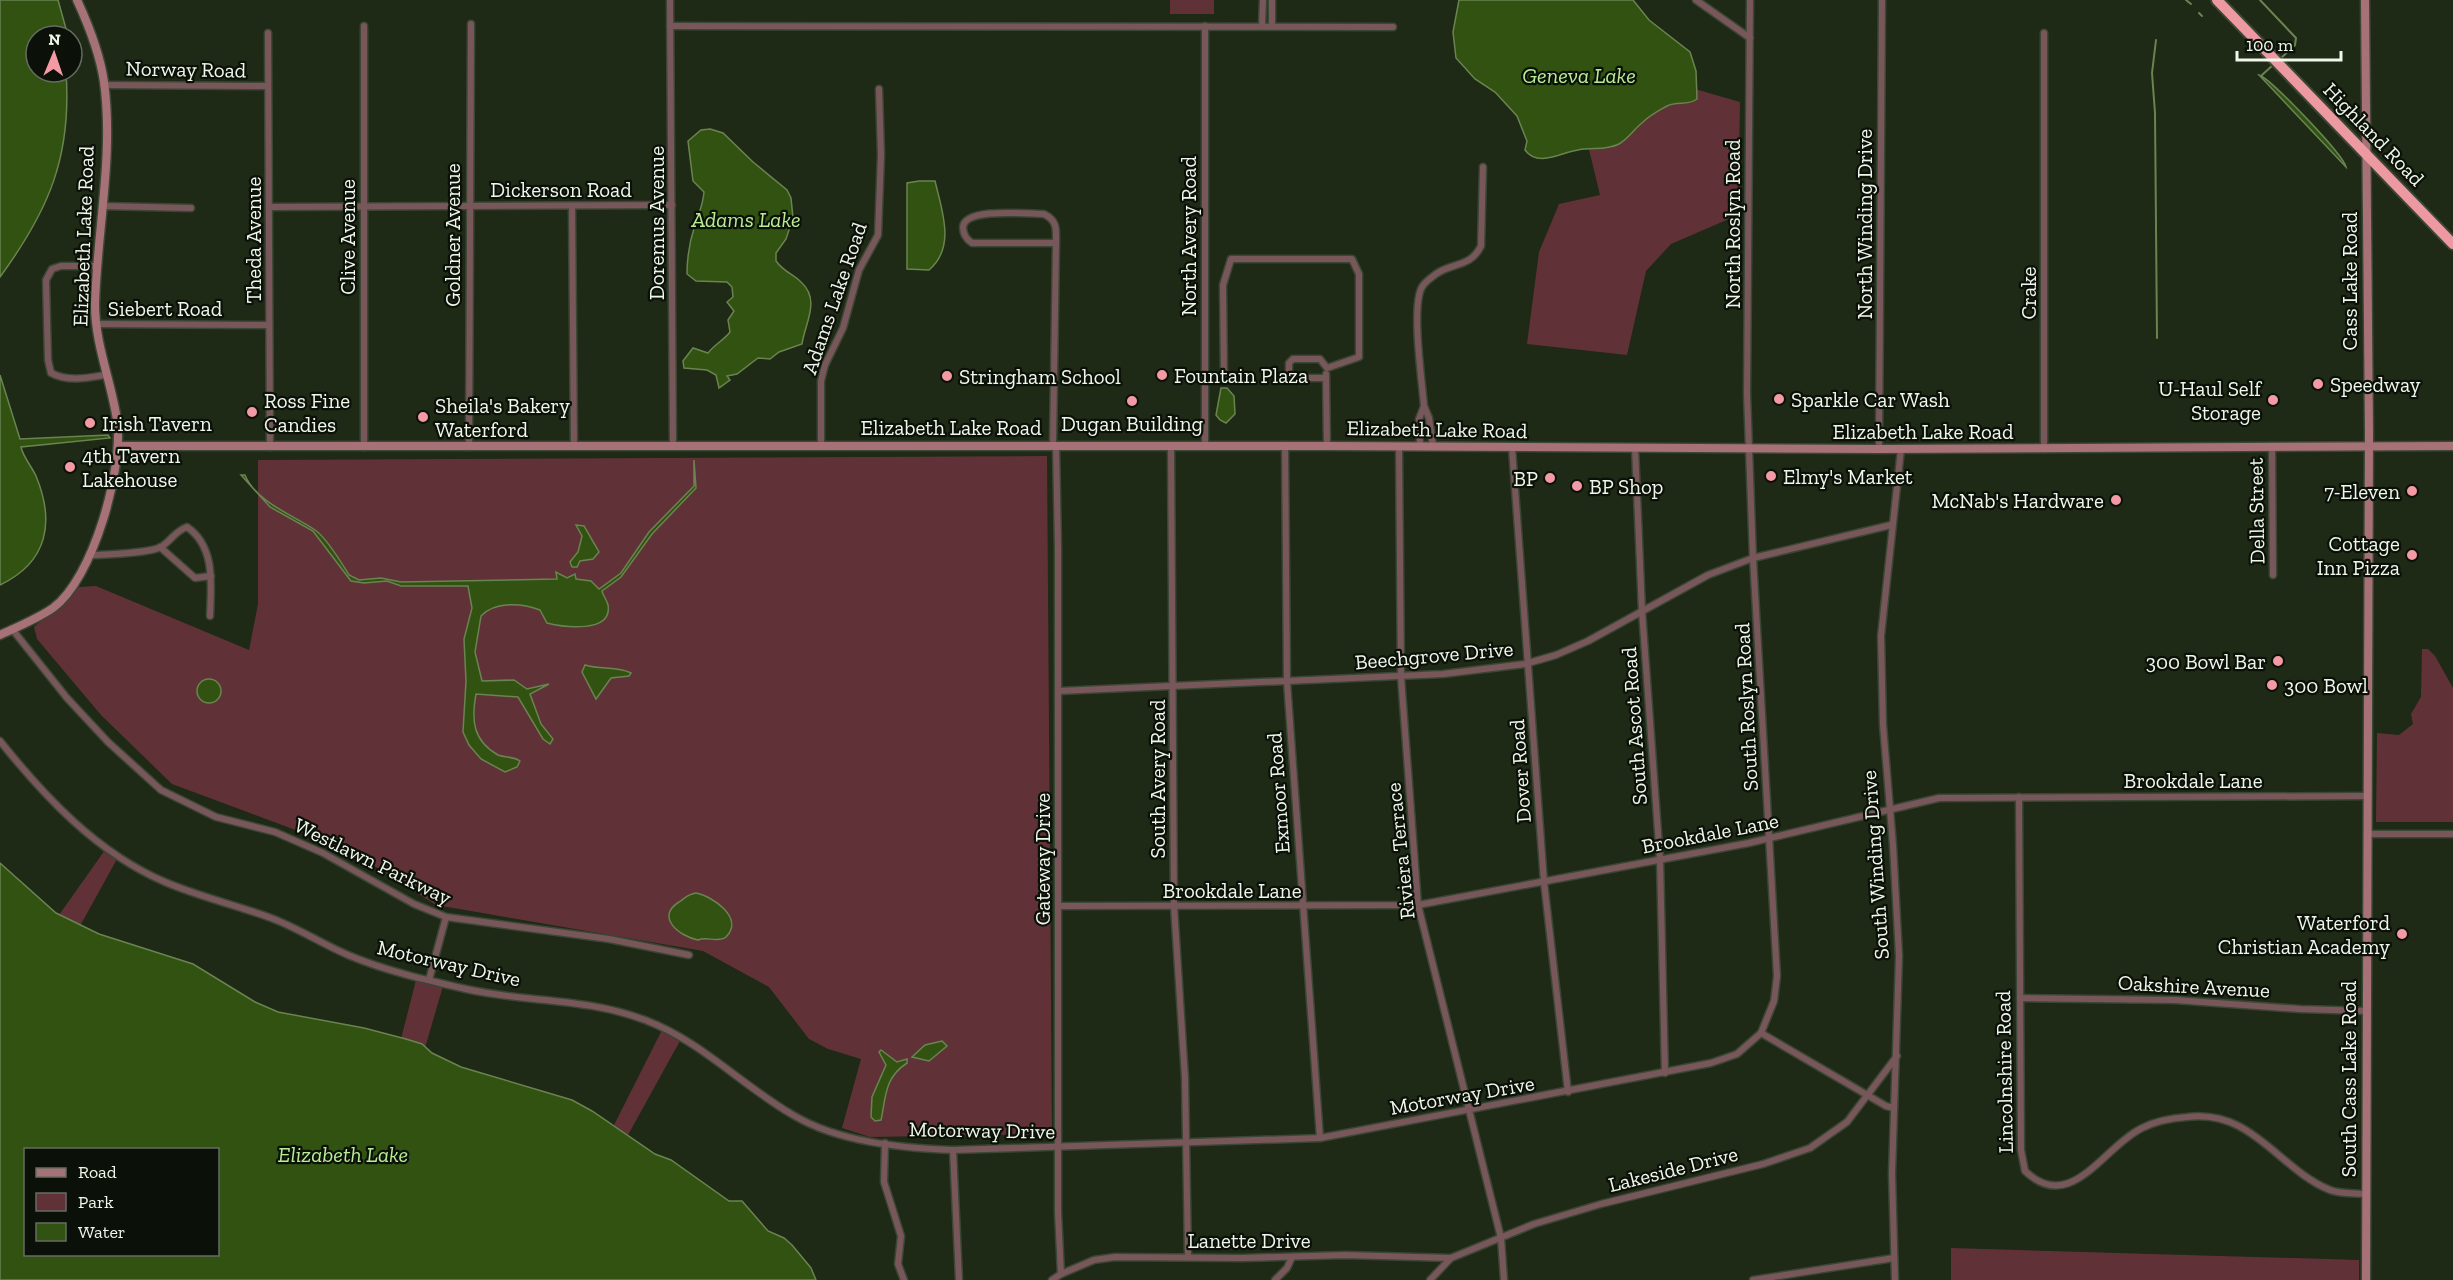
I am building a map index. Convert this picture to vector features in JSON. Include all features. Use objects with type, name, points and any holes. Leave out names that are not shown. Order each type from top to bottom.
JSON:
[{"type":"highway","name":"Highland Road","points":[[2217,0],[2453,244]]},
{"type":"main road","name":"Elizabeth Lake Road","points":[[78,0],[95,44],[104,85],[106,128],[96,324],[105,375],[116,412],[119,446],[1433,446],[1749,449],[2453,446]]},
{"type":"main road","name":"Cass Lake Road","points":[[2364,0],[2368,446]]},
{"type":"main road","points":[[0,635],[54,607],[83,572],[109,499],[119,446]]},
{"type":"main road","name":"South Cass Lake Road","points":[[2366,1280],[2368,446]]},
{"type":"street","name":"Doremus Avenue","points":[[670,0],[674,446]]},
{"type":"street","points":[[1262,26],[1263,0]]},
{"type":"street","points":[[1272,0],[1272,26]]},
{"type":"street","points":[[1696,0],[1750,38]]},
{"type":"street","name":"North Roslyn Road","points":[[1749,449],[1750,0]]},
{"type":"street","name":"North Winding Drive","points":[[1879,449],[1882,0]]},
{"type":"street","name":"Goldner Avenue","points":[[469,447],[468,206],[471,24]]},
{"type":"street","name":"Clive Avenue","points":[[364,26],[364,447]]},
{"type":"street","points":[[670,26],[1393,27]]},
{"type":"street","name":"North Avery Road","points":[[1204,26],[1205,446]]},
{"type":"street","name":"Theda Avenue","points":[[268,33],[270,447]]},
{"type":"street","name":"Crake","points":[[2044,33],[2044,449]]},
{"type":"street","name":"Norway Road","points":[[104,85],[268,86]]},
{"type":"street","name":"Adams Lake Road","points":[[821,445],[821,381],[825,365],[843,327],[860,270],[878,235],[881,155],[879,89]]},
{"type":"street","points":[[1433,446],[1429,418],[1424,406],[1418,326],[1419,296],[1423,285],[1438,273],[1475,257],[1481,246],[1483,167]]},
{"type":"street","name":"Dickerson Road","points":[[270,207],[672,205]]},
{"type":"street","points":[[572,206],[574,446]]},
{"type":"street","points":[[102,207],[191,208]]},
{"type":"street","name":"Gateway Drive","points":[[1056,243],[972,243],[967,239],[963,228],[964,222],[974,214],[1044,214],[1052,218],[1056,224],[1056,243],[1054,446],[1059,691],[1061,1274]]},
{"type":"street","points":[[1224,375],[1223,285],[1231,259],[1352,259],[1359,274],[1359,357],[1327,368]]},
{"type":"street","points":[[98,266],[61,266],[52,269],[46,280],[48,360],[51,373],[58,376],[84,379],[105,375]]},
{"type":"street","name":"Siebert Road","points":[[96,324],[269,325]]},
{"type":"street","points":[[1326,378],[1289,378],[1289,363],[1293,359],[1320,359],[1327,368],[1327,446]]},
{"type":"street","points":[[1420,446],[1419,419],[1424,406]]},
{"type":"street","name":"South Avery Road","points":[[1171,446],[1174,906],[1187,1141],[1188,1257]]},
{"type":"street","name":"Exmoor Road","points":[[1285,446],[1287,681],[1320,1138]]},
{"type":"street","name":"Riviera Terrace","points":[[1399,446],[1401,677],[1418,905],[1501,1238],[1504,1280]]},
{"type":"street","name":"Della Street","points":[[2272,446],[2273,575]]},
{"type":"street","name":"Dover Road","points":[[1512,448],[1544,882],[1568,1092]]},
{"type":"street","name":"South Ascot Road","points":[[1635,448],[1642,611],[1660,860],[1665,1073]]},
{"type":"street","name":"South Roslyn Road","points":[[1749,449],[1777,976],[1774,1001],[1761,1033]]},
{"type":"street","name":"South Winding Drive","points":[[1895,1280],[1892,1174],[1899,956],[1883,724],[1881,636],[1891,525],[1901,449]]},
{"type":"street","name":"Beechgrove Drive","points":[[1059,691],[1401,677],[1497,669],[1529,663],[1556,655],[1588,641],[1708,575],[1753,558],[1891,525]]},
{"type":"street","points":[[89,555],[114,555],[160,547],[177,531],[187,527],[198,534],[210,563],[210,616]]},
{"type":"street","points":[[160,547],[195,578],[211,576]]},
{"type":"street","name":"Westlawn Parkway","points":[[12,629],[90,724],[161,789],[216,817],[275,832],[323,853],[414,904],[446,916],[609,939],[688,955]]},
{"type":"street","name":"Motorway Drive","points":[[0,741],[71,820],[113,853],[162,881],[215,901],[272,918],[346,954],[390,970],[506,997],[591,1004],[637,1017],[684,1038],[794,1116],[840,1134],[885,1143],[953,1150],[1320,1138],[1711,1063],[1737,1054],[1761,1033]]},
{"type":"street","name":"Brookdale Lane","points":[[1059,906],[1418,905],[1769,838],[1940,798],[2367,796]]},
{"type":"street","name":"Lincolnshire Road","points":[[2019,797],[2021,1157],[2025,1172],[2043,1185],[2055,1188],[2072,1184],[2142,1128],[2160,1121],[2189,1116],[2236,1124],[2331,1190],[2366,1194]]},
{"type":"street","points":[[2367,834],[2453,834]]},
{"type":"street","points":[[429,980],[446,916]]},
{"type":"street","name":"Oakshire Avenue","points":[[2020,998],[2175,999],[2300,1009],[2367,1011]]},
{"type":"street","points":[[1761,1033],[1869,1096],[1894,1108]]},
{"type":"street","name":"Lakeside Drive","points":[[1430,1280],[1451,1258],[1534,1224],[1601,1204],[1763,1164],[1810,1148],[1847,1122],[1869,1096],[1897,1056]]},
{"type":"street","points":[[885,1143],[884,1182],[901,1236],[898,1264],[904,1280]]},
{"type":"street","points":[[953,1150],[959,1280]]},
{"type":"street","name":"Lanette Drive","points":[[1052,1280],[1094,1260],[1115,1257],[1369,1255],[1451,1258]]},
{"type":"street","points":[[1275,1280],[1287,1268],[1292,1257]]},
{"type":"street","points":[[1753,1280],[1894,1258]]},
{"type":"green space","points":[[1170,0],[1214,0],[1214,14],[1170,14]]},
{"type":"green space","points":[[1660,79],[1740,102],[1738,215],[1671,244],[1646,271],[1627,355],[1527,344],[1539,252],[1559,204],[1600,195],[1586,137]]},
{"type":"green space","points":[[1047,456],[1052,1134],[870,1137],[842,1128],[861,1059],[828,1049],[809,1039],[769,987],[703,951],[436,905],[349,850],[172,784],[101,715],[37,639],[34,627],[79,587],[96,586],[249,650],[258,604],[258,460]]},
{"type":"green space","points":[[2422,649],[2428,649],[2435,656],[2453,688],[2453,822],[2376,822],[2377,733],[2399,735],[2413,724],[2411,714],[2421,697]]},
{"type":"green space","points":[[105,850],[117,859],[80,926],[59,915]]},
{"type":"green space","points":[[416,980],[443,986],[425,1048],[422,1044],[401,1039]]},
{"type":"green space","points":[[662,1030],[681,1039],[628,1135],[614,1125]]},
{"type":"green space","points":[[1951,1248],[2359,1260],[2359,1280],[1951,1280]]},
{"type":"water","points":[[0,0],[58,0],[65,24],[24,24],[24,84],[66,84],[65,130],[61,156],[54,181],[32,229],[0,277]]},
{"type":"water","name":"Geneva Lake","points":[[1459,0],[1633,0],[1649,20],[1690,52],[1696,71],[1697,99],[1671,105],[1651,115],[1623,142],[1614,146],[1578,150],[1550,158],[1537,158],[1525,150],[1527,141],[1517,116],[1495,92],[1475,79],[1456,58],[1453,32]]},
{"type":"water","points":[[2259,75],[2276,88],[2305,117],[2333,147],[2346,167]]},
{"type":"water","name":"Adams Lake","points":[[710,129],[723,133],[787,190],[791,198],[793,218],[786,239],[776,253],[776,261],[807,289],[811,304],[802,344],[779,352],[770,359],[758,358],[737,374],[727,376],[730,380],[719,388],[716,375],[707,370],[684,368],[683,361],[693,348],[708,353],[725,337],[730,332],[728,320],[734,311],[727,302],[733,297],[732,287],[727,282],[696,281],[687,274],[690,243],[704,192],[693,181],[688,141],[701,130]]},
{"type":"water","points":[[935,181],[945,228],[942,251],[929,270],[907,269],[907,183]]},
{"type":"water","points":[[0,375],[20,439],[108,435],[110,438],[21,447],[42,493],[46,525],[43,539],[29,565],[0,585]]},
{"type":"water","points":[[1221,388],[1227,388],[1234,396],[1235,414],[1226,423],[1216,415]]},
{"type":"water","points":[[694,460],[696,488],[652,534],[621,577],[602,591],[608,605],[603,621],[575,627],[554,625],[547,623],[540,610],[517,605],[494,608],[481,616],[475,652],[482,681],[514,680],[527,689],[549,684],[530,694],[541,724],[553,739],[550,744],[543,739],[518,697],[476,694],[474,721],[483,743],[498,755],[520,761],[517,767],[505,772],[481,759],[469,745],[463,732],[466,681],[464,639],[472,608],[468,586],[401,586],[387,581],[364,583],[351,581],[313,531],[270,507],[258,494],[320,534],[349,575],[359,580],[381,578],[401,582],[557,579],[556,572],[567,578],[575,574],[576,579],[591,581],[599,589],[621,573],[649,532],[694,486]]},
{"type":"water","points":[[576,525],[584,526],[599,552],[593,559],[580,561],[577,567],[572,567],[570,562],[578,552],[582,536]]},
{"type":"water","points":[[585,665],[631,673],[629,676],[611,678],[596,699],[582,672]]},
{"type":"water","points":[[209,679],[217,683],[221,691],[217,699],[209,703],[201,699],[197,691],[201,683]]},
{"type":"water","name":"Elizabeth Lake","points":[[0,863],[56,913],[99,934],[193,964],[255,1002],[278,1012],[364,1028],[406,1039],[422,1044],[432,1053],[461,1067],[572,1100],[655,1154],[671,1160],[729,1201],[742,1201],[768,1231],[784,1238],[792,1245],[811,1268],[816,1280],[0,1280]]},
{"type":"water","points":[[696,893],[718,903],[729,916],[732,923],[731,930],[723,939],[691,938],[677,930],[669,920],[672,908],[687,896]]},
{"type":"water","points":[[942,1041],[947,1046],[929,1061],[912,1057],[925,1045]]},
{"type":"water","points":[[881,1050],[897,1062],[907,1059],[907,1063],[899,1069],[890,1082],[881,1120],[875,1121],[871,1117],[872,1097],[886,1065],[879,1052]]},
{"type":"waterway","points":[[2186,0],[2191,4]]},
{"type":"waterway","points":[[2260,0],[2296,38],[2295,45],[2280,59]]},
{"type":"waterway","points":[[2199,13],[2202,16]]},
{"type":"waterway","points":[[2156,40],[2152,73],[2155,113],[2157,338]]},
{"type":"waterway","points":[[2262,75],[2273,65]]},
{"type":"place","name":"Fountain Plaza","points":[[1162,375]]},
{"type":"place","name":"Stringham School","points":[[947,376]]},
{"type":"place","name":"Speedway","points":[[2318,384]]},
{"type":"place","name":"Sparkle Car Wash","points":[[1779,399]]},
{"type":"place","name":"U-Haul Self Storage","points":[[2273,400]]},
{"type":"place","name":"Dugan Building","points":[[1132,401]]},
{"type":"place","name":"Ross Fine Candies","points":[[252,412]]},
{"type":"place","name":"Sheila's Bakery Waterford","points":[[423,417]]},
{"type":"place","name":"Irish Tavern","points":[[90,423]]},
{"type":"place","name":"4th Tavern Lakehouse","points":[[70,467]]},
{"type":"place","name":"Elmy's Market","points":[[1771,476]]},
{"type":"place","name":"BP","points":[[1550,478]]},
{"type":"place","name":"BP Shop","points":[[1577,486]]},
{"type":"place","name":"7-Eleven","points":[[2412,491]]},
{"type":"place","name":"McNab's Hardware","points":[[2116,500]]},
{"type":"place","name":"Cottage Inn Pizza","points":[[2412,555]]},
{"type":"place","name":"300 Bowl Bar","points":[[2278,661]]},
{"type":"place","name":"300 Bowl","points":[[2272,685]]},
{"type":"place","name":"Waterford Christian Academy","points":[[2402,934]]}]
